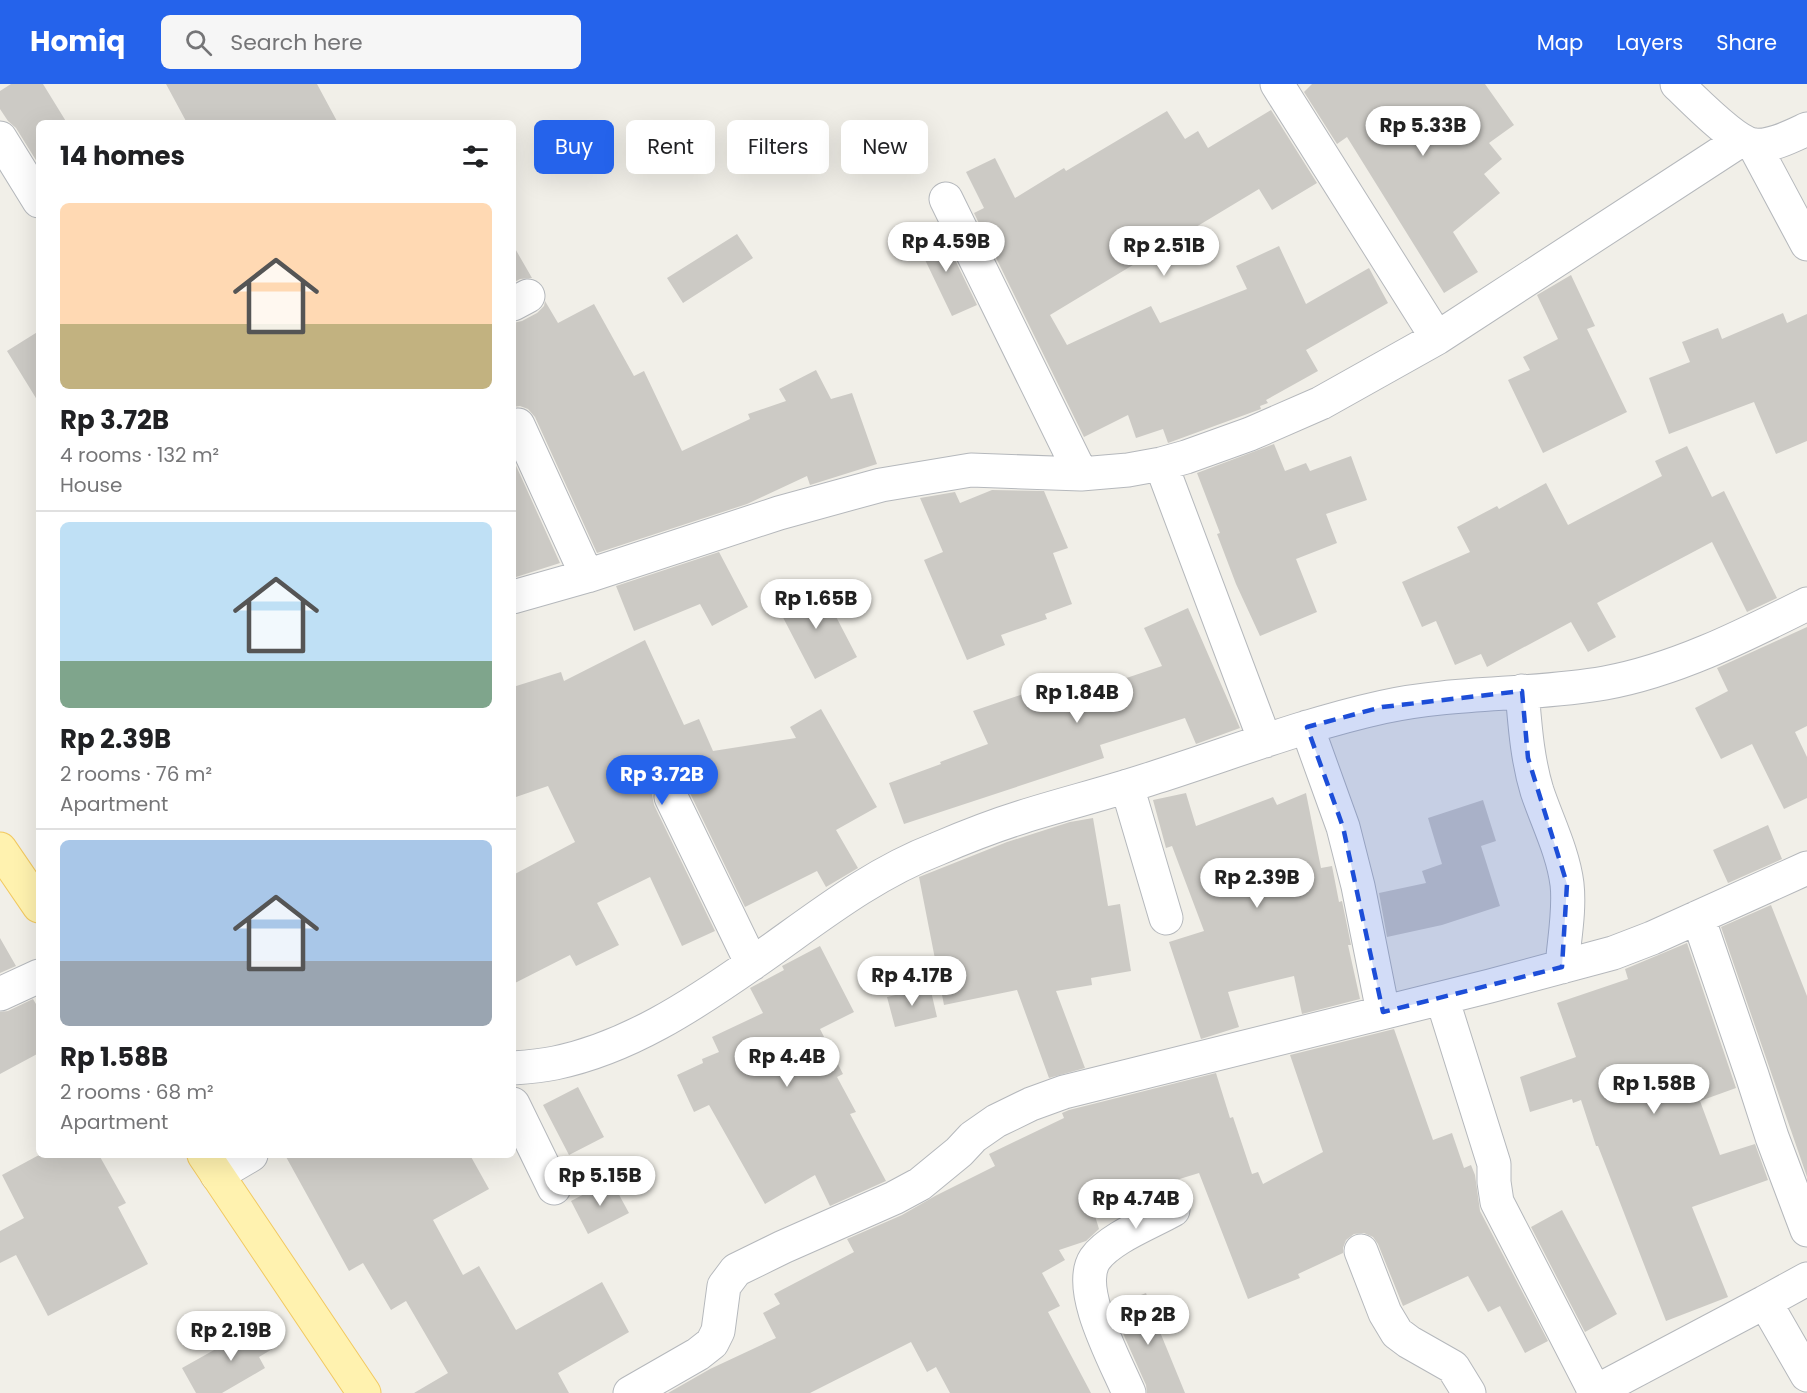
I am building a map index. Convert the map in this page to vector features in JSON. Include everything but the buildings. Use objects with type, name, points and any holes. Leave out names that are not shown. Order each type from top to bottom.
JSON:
[{"type":"main road","points":[[0,849],[36,902]]},
{"type":"main road","points":[[210,1165],[364,1393]]},
{"type":"street","points":[[1277,84],[1437,338]]},
{"type":"street","points":[[1677,84],[1748,142],[1807,244]]},
{"type":"street","points":[[516,596],[587,576],[779,513],[881,485],[971,470],[1081,474],[1161,464],[1250,434],[1292,416],[1376,374],[1748,142],[1772,142],[1807,129]]},
{"type":"street","points":[[0,138],[36,196]]},
{"type":"street","points":[[946,199],[1081,474]]},
{"type":"street","points":[[518,425],[587,576]]},
{"type":"street","points":[[1161,464],[1264,741]]},
{"type":"street","points":[[516,1068],[554,1064],[617,1043],[659,1024],[752,964],[855,892],[892,870],[933,850],[1020,817],[1127,786],[1307,727],[1382,707],[1420,700],[1597,684],[1643,674],[1728,642],[1807,604]]},
{"type":"street","points":[[1522,691],[1528,758],[1537,791],[1563,863],[1567,884],[1562,967]]},
{"type":"street","points":[[1307,727],[1343,827],[1358,886],[1383,1012]]},
{"type":"street","points":[[1127,786],[1166,918]]},
{"type":"street","points":[[671,797],[752,964]]},
{"type":"street","points":[[630,1393],[698,1354],[712,1343],[718,1332],[724,1286],[736,1270],[920,1184],[973,1137],[996,1121],[1031,1104],[1064,1092],[1442,998],[1623,949],[1807,868]]},
{"type":"street","points":[[1698,917],[1772,1137],[1807,1230]]},
{"type":"street","points":[[0,994],[36,977]]},
{"type":"street","points":[[1442,998],[1494,1164],[1497,1202],[1594,1392],[1807,1279]]},
{"type":"street","points":[[516,1110],[554,1188]]},
{"type":"street","points":[[210,1165],[239,1158]]},
{"type":"street","points":[[1130,1393],[1092,1307],[1088,1277],[1095,1259],[1114,1242],[1173,1210]]},
{"type":"street","points":[[1361,1251],[1385,1312],[1397,1333],[1453,1367],[1469,1393]]},
{"type":"street","points":[[1765,1302],[1807,1376]]},
{"type":"highlighted area","points":[[1522,691],[1528,758],[1567,884],[1562,967],[1383,1012],[1343,827],[1307,727],[1382,707]]}]
